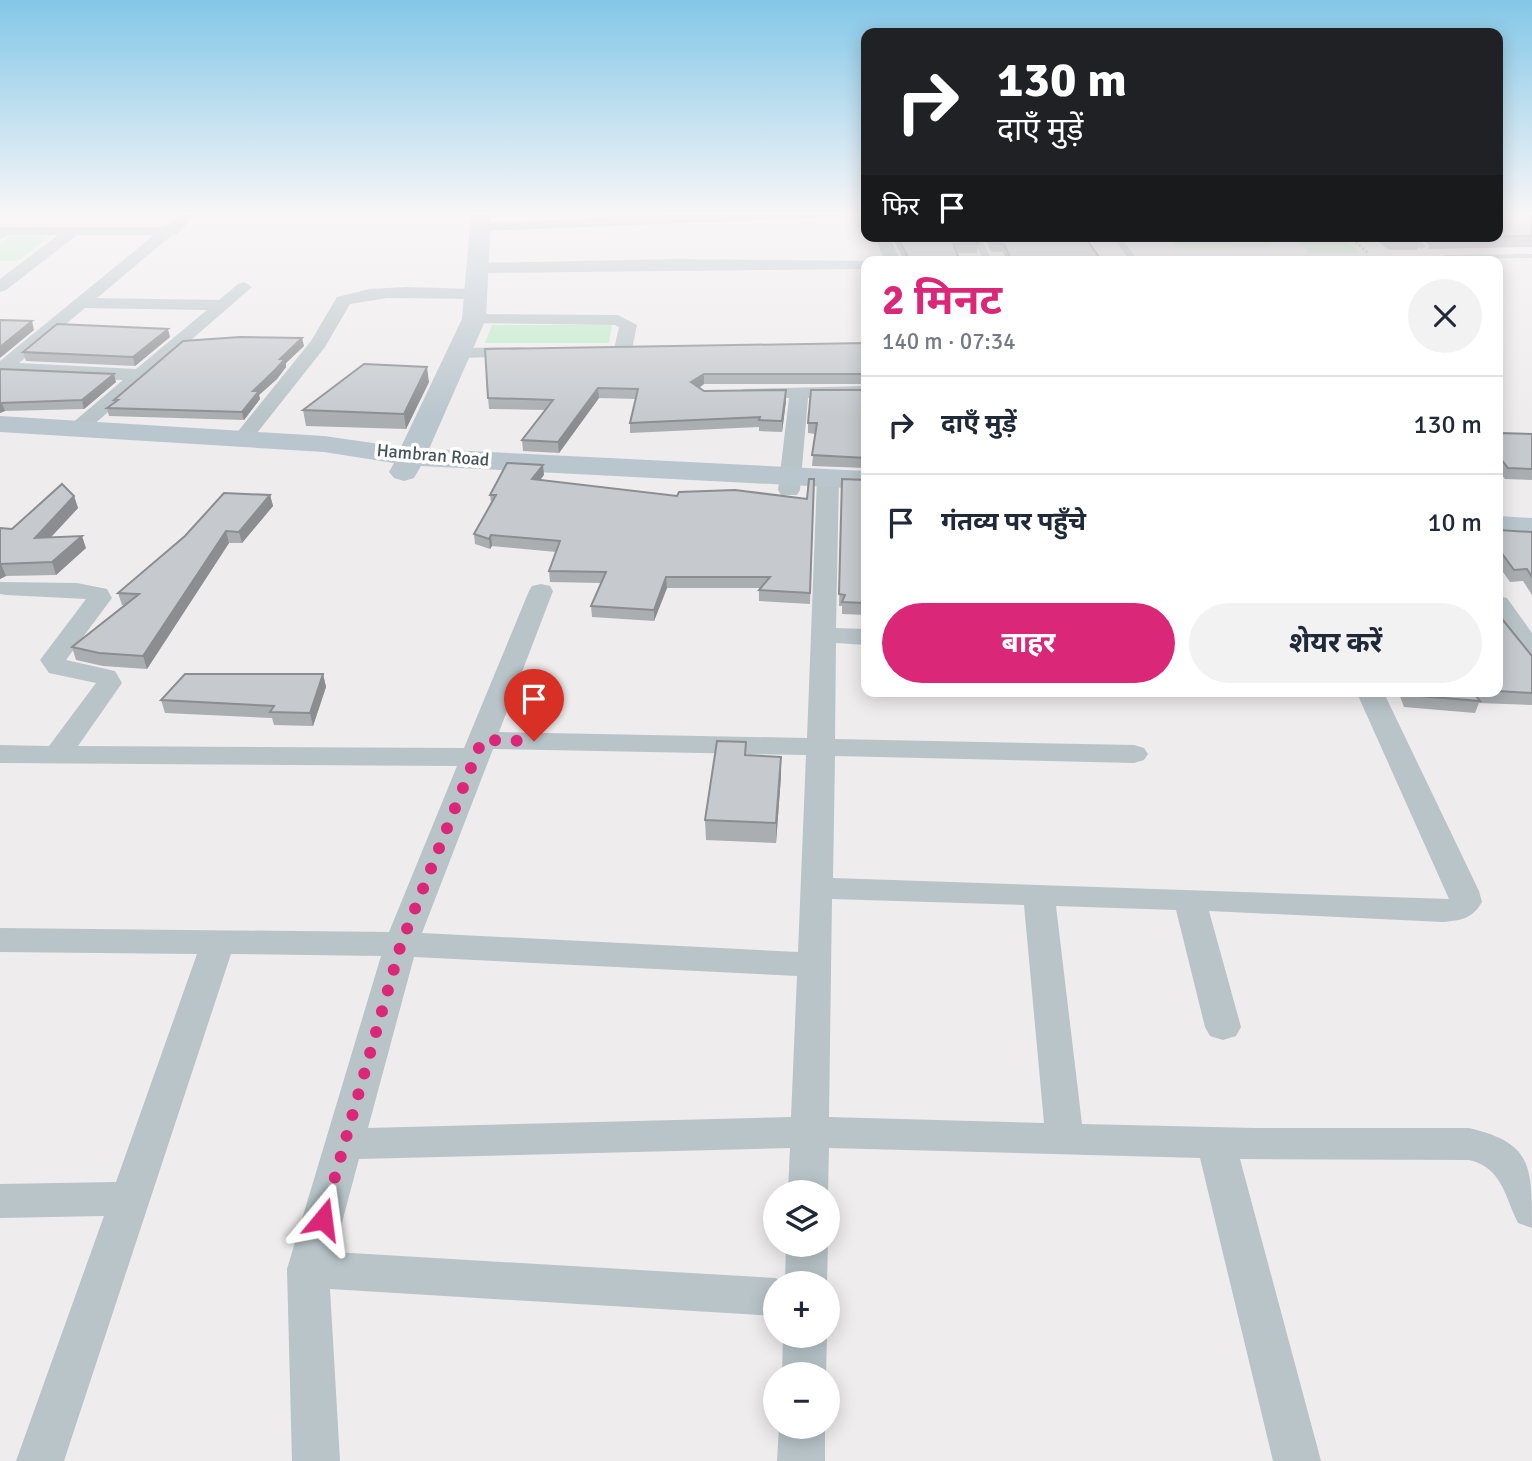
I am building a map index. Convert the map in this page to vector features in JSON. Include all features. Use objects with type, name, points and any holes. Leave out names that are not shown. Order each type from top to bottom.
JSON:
[{"type":"main road","points":[[408,464],[461,353],[474,319],[477,281]]},
{"type":"main road","name":"Hambran Road","points":[[0,424],[341,445],[408,464]]},
{"type":"main road","name":"Hambran Road","points":[[0,439],[408,464],[827,485],[861,492]]},
{"type":"main road","name":"Hambran Road","points":[[827,485],[861,481]]},
{"type":"main road","points":[[1503,514],[1532,516]]},
{"type":"main road","points":[[1503,525],[1532,527]]},
{"type":"street","points":[[1,369],[110,281]]},
{"type":"street","points":[[78,429],[244,286]]},
{"type":"street","points":[[242,439],[319,343],[343,301],[349,297],[378,294],[476,294]]},
{"type":"street","points":[[83,303],[222,305]]},
{"type":"street","points":[[474,319],[618,320],[628,326],[623,349]]},
{"type":"street","points":[[57,325],[85,326]]},
{"type":"street","points":[[166,329],[193,330]]},
{"type":"street","points":[[461,353],[542,351]]},
{"type":"street","points":[[1,369],[140,375]]},
{"type":"street","points":[[730,393],[861,392]]},
{"type":"street","points":[[789,483],[799,393]]},
{"type":"street","points":[[808,1180],[827,485]]},
{"type":"street","points":[[2,591],[78,590],[98,594],[100,598],[53,660],[58,667],[106,677],[109,683],[57,754]]},
{"type":"street","points":[[316,1461],[308,1269],[401,944],[541,591]]},
{"type":"street","points":[[1503,610],[1532,651]]},
{"type":"street","points":[[822,635],[861,636]]},
{"type":"street","points":[[816,888],[1189,899],[1443,911],[1460,909],[1466,902],[1372,697]]},
{"type":"street","points":[[0,754],[821,746],[1134,754]]},
{"type":"street","points":[[1040,895],[1065,1140]]},
{"type":"street","points":[[1189,899],[1223,1027]]},
{"type":"street","points":[[0,940],[401,944],[814,965]]},
{"type":"street","points":[[40,1461],[218,942]]},
{"type":"street","points":[[344,1144],[810,1132],[1216,1143],[1451,1143],[1485,1146],[1498,1151],[1508,1160],[1532,1211]]},
{"type":"street","points":[[1216,1143],[1297,1461]]},
{"type":"street","points":[[0,1201],[130,1199]]},
{"type":"street","points":[[308,1269],[763,1296]]},
{"type":"street","points":[[801,1461],[802,1439]]},
{"type":"green space","points":[[492,325],[612,325],[609,343],[485,343]]},
{"type":"building","points":[[0,320],[32,321],[0,347]]},
{"type":"building","points":[[57,324],[168,329],[133,357],[23,352]]},
{"type":"building","points":[[240,337],[302,338],[253,391],[259,391],[242,412],[107,408],[183,341]]},
{"type":"building","points":[[861,343],[861,374],[704,374],[691,382],[704,391],[786,390],[782,421],[759,420],[760,417],[630,423],[638,389],[598,388],[558,442],[522,440],[553,400],[488,398],[485,349]]},
{"type":"building","points":[[364,364],[427,367],[404,414],[303,410]]},
{"type":"building","points":[[0,369],[114,374],[82,400],[0,403]]},
{"type":"building","points":[[811,390],[861,390],[861,458],[812,455],[817,423],[808,423]]},
{"type":"building","points":[[1503,433],[1532,434],[1532,469],[1508,468],[1503,462]]},
{"type":"building","points":[[507,463],[543,465],[532,479],[677,496],[679,492],[735,490],[807,499],[809,479],[814,479],[810,593],[759,590],[770,577],[666,577],[654,610],[591,606],[606,572],[549,571],[560,541],[491,535],[489,539],[474,534],[496,495],[490,495]]},
{"type":"building","points":[[842,479],[861,480],[861,603],[842,602],[845,595],[839,594]]},
{"type":"building","points":[[62,484],[74,496],[35,538],[82,536],[52,562],[0,564],[0,528],[12,529]]},
{"type":"building","points":[[224,493],[270,495],[239,532],[226,531],[143,656],[99,653],[72,647],[139,594],[118,593],[185,536]]},
{"type":"building","points":[[1503,530],[1532,532],[1532,577],[1527,569],[1514,570],[1503,555]]},
{"type":"building","points":[[1503,620],[1532,656],[1532,693],[1503,691]]},
{"type":"building","points":[[185,674],[323,674],[310,713],[270,712],[274,706],[161,700]]},
{"type":"building","points":[[1432,697],[1477,697],[1480,701]]},
{"type":"building","points":[[717,741],[746,742],[745,755],[781,757],[776,823],[705,820]]},
{"type":"route","points":[[323,1219],[401,944],[482,740],[534,741]]}]
